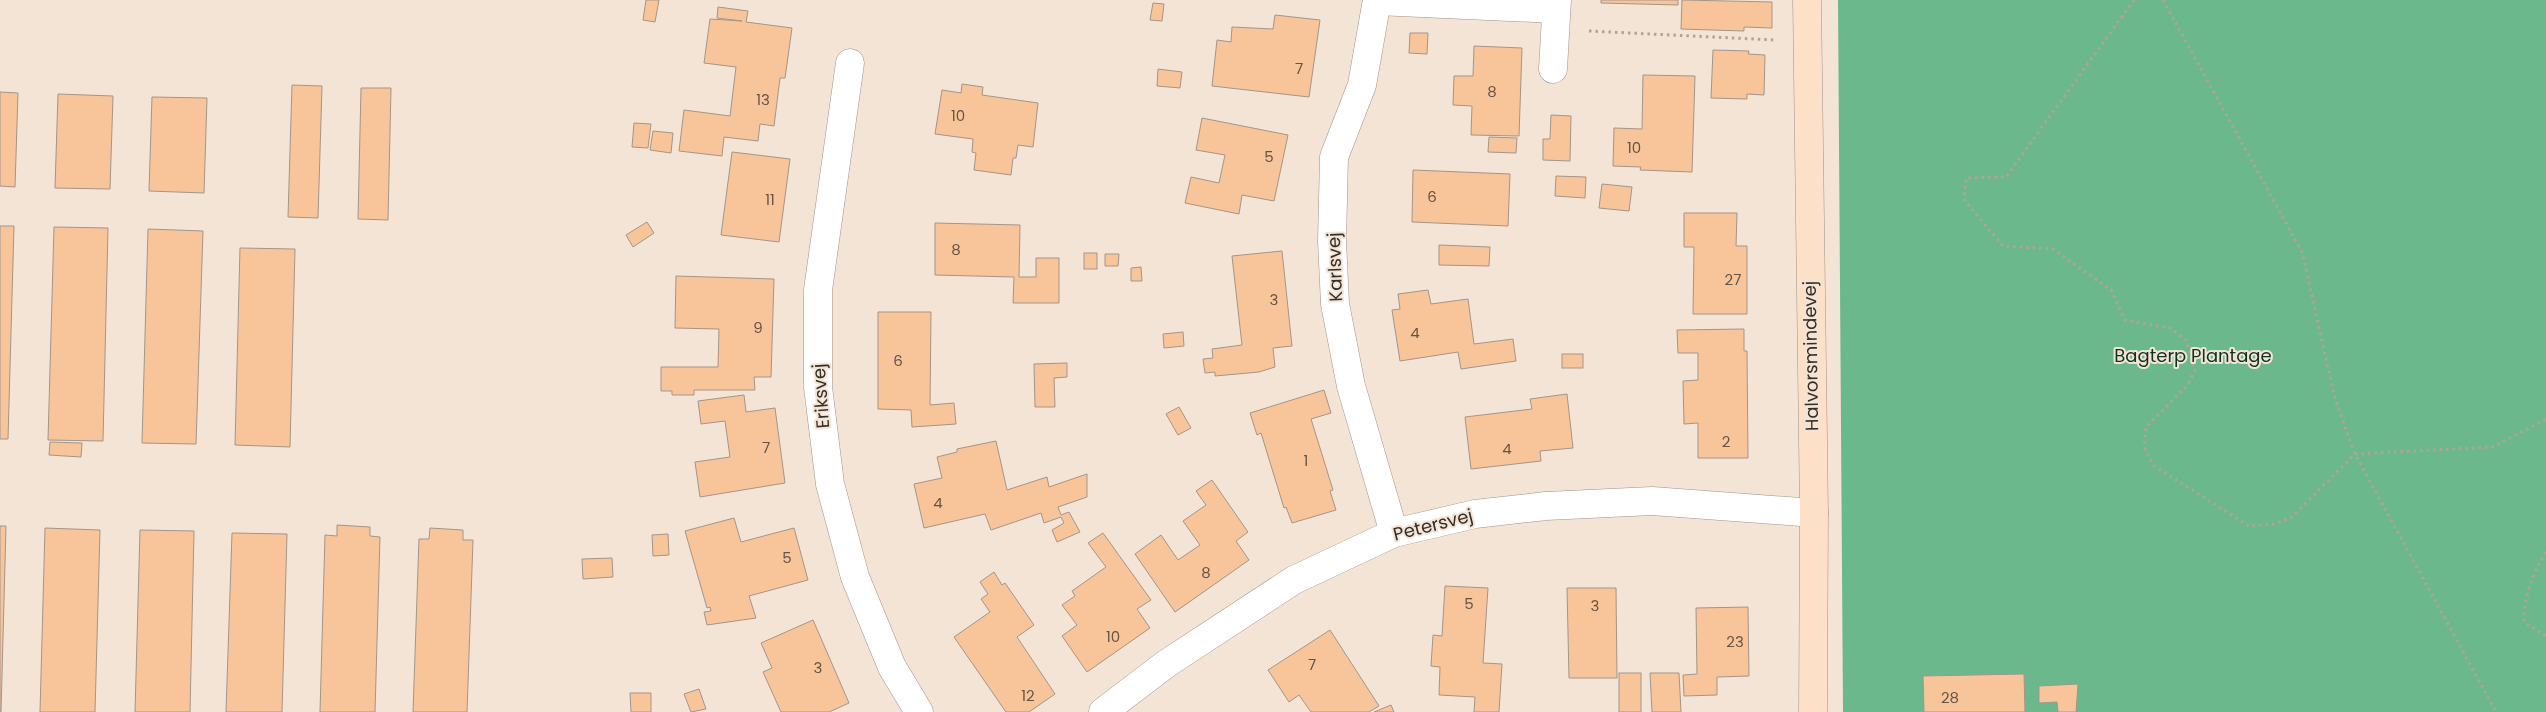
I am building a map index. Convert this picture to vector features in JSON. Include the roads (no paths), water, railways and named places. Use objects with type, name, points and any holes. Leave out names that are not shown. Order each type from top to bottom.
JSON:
[{"type":"street","name":"Karlsvej","points":[[1394,533],[1351,386],[1335,304],[1332,241],[1334,157],[1362,85],[1377,0],[1556,4]]},
{"type":"street","name":"Halvorsmindevej","points":[[1807,0],[1806,42],[1814,513],[1813,712]]},
{"type":"street","points":[[1553,69],[1556,4]]},
{"type":"street","name":"Eriksvej","points":[[850,63],[818,290],[818,387],[830,484],[855,577],[892,667],[919,712]]},
{"type":"street","name":"Petersvej","points":[[1102,712],[1166,664],[1294,580],[1394,533],[1475,514],[1546,506],[1642,501],[1814,513]]},
{"type":"park label","name":"Bagterp Plantage","points":[[2193,356]]}]
